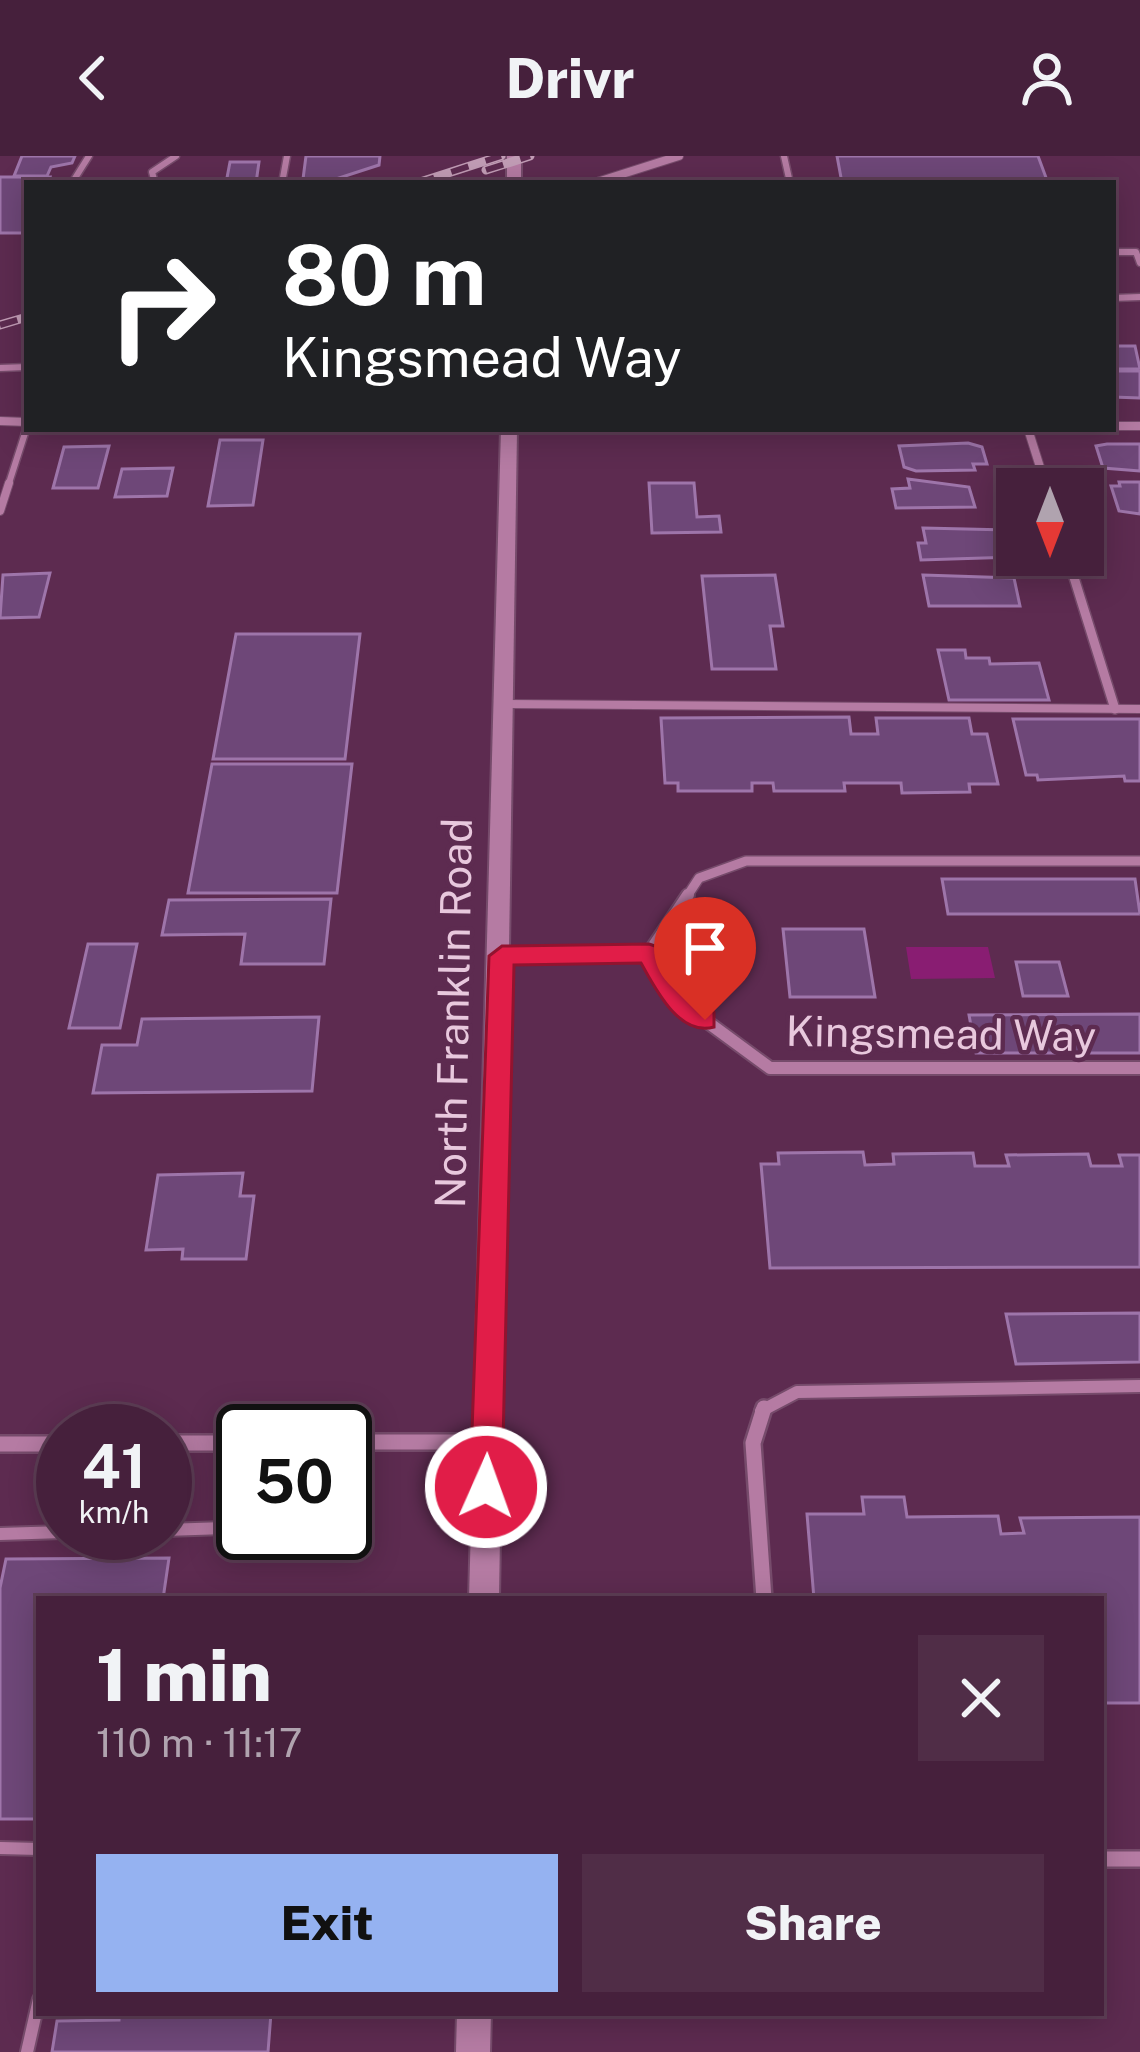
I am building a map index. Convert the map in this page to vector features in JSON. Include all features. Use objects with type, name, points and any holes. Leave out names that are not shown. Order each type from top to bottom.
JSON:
[{"type":"main road","name":"North Franklin Road","points":[[484,1596],[502,956],[509,432]]},
{"type":"main road","points":[[473,2052],[474,2016]]},
{"type":"street","points":[[604,180],[680,156]]},
{"type":"street","points":[[1029,432],[1040,468]]},
{"type":"street","points":[[1074,576],[1115,709]]},
{"type":"street","points":[[502,956],[649,953],[699,878],[746,861],[1140,861]]},
{"type":"street","name":"Kingsmead Way","points":[[649,953],[672,995],[770,1068],[1140,1068]]},
{"type":"street","points":[[764,1596],[753,1443],[761,1410],[797,1392],[1140,1386]]},
{"type":"street","points":[[372,1442],[488,1442]]},
{"type":"street","points":[[0,1444],[36,1444]]},
{"type":"street","points":[[1104,1859],[1140,1859]]},
{"type":"lane","points":[[154,180],[152,172],[176,156]]},
{"type":"lane","points":[[1116,252],[1136,252],[1140,263]]},
{"type":"lane","points":[[0,511],[25,432]]},
{"type":"lane","points":[[504,704],[1140,710]]},
{"type":"lane","points":[[0,1534],[36,1533]]},
{"type":"lane","points":[[0,1848],[36,1849]]},
{"type":"lane","points":[[27,2052],[36,2012]]},
{"type":"shaded area","points":[[906,947],[988,947],[995,978],[911,979]]},
{"type":"building","points":[[22,156],[75,156],[72,163],[51,167],[47,176],[14,176]]},
{"type":"building","points":[[306,156],[380,156],[379,165],[336,179],[303,179]]},
{"type":"building","points":[[837,156],[1038,156],[1047,180],[841,180]]},
{"type":"building","points":[[230,162],[259,162],[256,180],[227,180]]},
{"type":"building","points":[[0,177],[50,177],[24,180],[24,233],[0,233]]},
{"type":"building","points":[[1116,346],[1135,346],[1140,369],[1116,369]]},
{"type":"building","points":[[1116,371],[1140,371],[1140,398],[1116,397]]},
{"type":"building","points":[[220,440],[263,440],[253,505],[208,506]]},
{"type":"building","points":[[968,443],[982,447],[987,464],[973,464],[975,470],[916,471],[904,467],[899,446]]},
{"type":"building","points":[[1140,444],[1140,471],[1103,468],[1096,446]]},
{"type":"building","points":[[109,446],[98,488],[53,488],[64,447]]},
{"type":"building","points":[[173,468],[167,496],[115,497],[122,469]]},
{"type":"building","points":[[908,479],[969,487],[975,507],[896,508],[892,489],[910,488]]},
{"type":"building","points":[[1119,482],[1140,482],[1140,514],[1119,511],[1111,486],[1120,486]]},
{"type":"building","points":[[649,483],[694,483],[697,517],[719,516],[721,532],[652,533]]},
{"type":"building","points":[[923,528],[996,530],[996,558],[921,560],[918,543],[926,543]]},
{"type":"building","points":[[50,573],[39,617],[0,618],[3,575]]},
{"type":"building","points":[[775,575],[783,626],[770,626],[776,669],[712,669],[702,576]]},
{"type":"building","points":[[923,575],[1014,578],[1020,606],[929,606]]},
{"type":"building","points":[[236,634],[360,634],[345,759],[213,759]]},
{"type":"building","points":[[938,650],[965,650],[966,658],[989,658],[990,664],[1039,663],[1049,700],[949,700]]},
{"type":"building","points":[[849,717],[851,734],[878,734],[876,718],[969,718],[972,734],[987,734],[998,784],[969,784],[970,792],[902,793],[901,783],[844,783],[845,791],[774,791],[773,783],[752,783],[752,791],[678,791],[678,783],[665,783],[661,718]]},
{"type":"building","points":[[1013,719],[1140,719],[1140,781],[1125,781],[1124,776],[1038,780],[1037,775],[1026,775]]},
{"type":"building","points":[[212,764],[352,764],[337,893],[188,893]]},
{"type":"building","points":[[942,879],[1135,879],[1140,914],[948,914]]},
{"type":"building","points":[[331,899],[324,964],[241,964],[245,934],[162,935],[169,900]]},
{"type":"building","points":[[783,929],[864,929],[875,997],[790,997]]},
{"type":"building","points":[[88,944],[137,944],[120,1028],[69,1028]]},
{"type":"building","points":[[1016,962],[1059,962],[1068,996],[1023,996]]},
{"type":"building","points":[[1140,1014],[1140,1053],[976,1053],[969,1015]]},
{"type":"building","points":[[319,1017],[312,1091],[93,1093],[102,1045],[137,1045],[142,1019]]},
{"type":"building","points":[[863,1152],[865,1165],[894,1164],[893,1154],[973,1153],[975,1166],[1009,1166],[1006,1155],[1088,1154],[1091,1166],[1122,1166],[1119,1155],[1140,1155],[1140,1267],[770,1268],[761,1164],[779,1164],[778,1153]]},
{"type":"building","points":[[243,1173],[240,1196],[254,1196],[246,1259],[182,1259],[183,1249],[146,1250],[158,1175]]},
{"type":"building","points":[[1140,1313],[1140,1362],[1016,1364],[1006,1314]]},
{"type":"building","points":[[862,1497],[904,1497],[907,1517],[998,1516],[1001,1534],[1024,1533],[1020,1518],[1140,1517],[1140,1703],[1104,1703],[1104,1596],[814,1596],[807,1514],[864,1514]]},
{"type":"building","points":[[6,1559],[169,1560],[163,1596],[36,1596],[36,1819],[0,1819],[0,1588]]},
{"type":"building","points":[[119,2016],[271,2016],[268,2052],[52,2052],[57,2021],[119,2020]]},
{"type":"railway","points":[[426,180],[501,156]]},
{"type":"railway","points":[[486,170],[530,156]]},
{"type":"railway","points":[[0,325],[24,318]]},
{"type":"route","points":[[486,1487],[502,956],[649,953],[672,995],[705,1020]]}]
